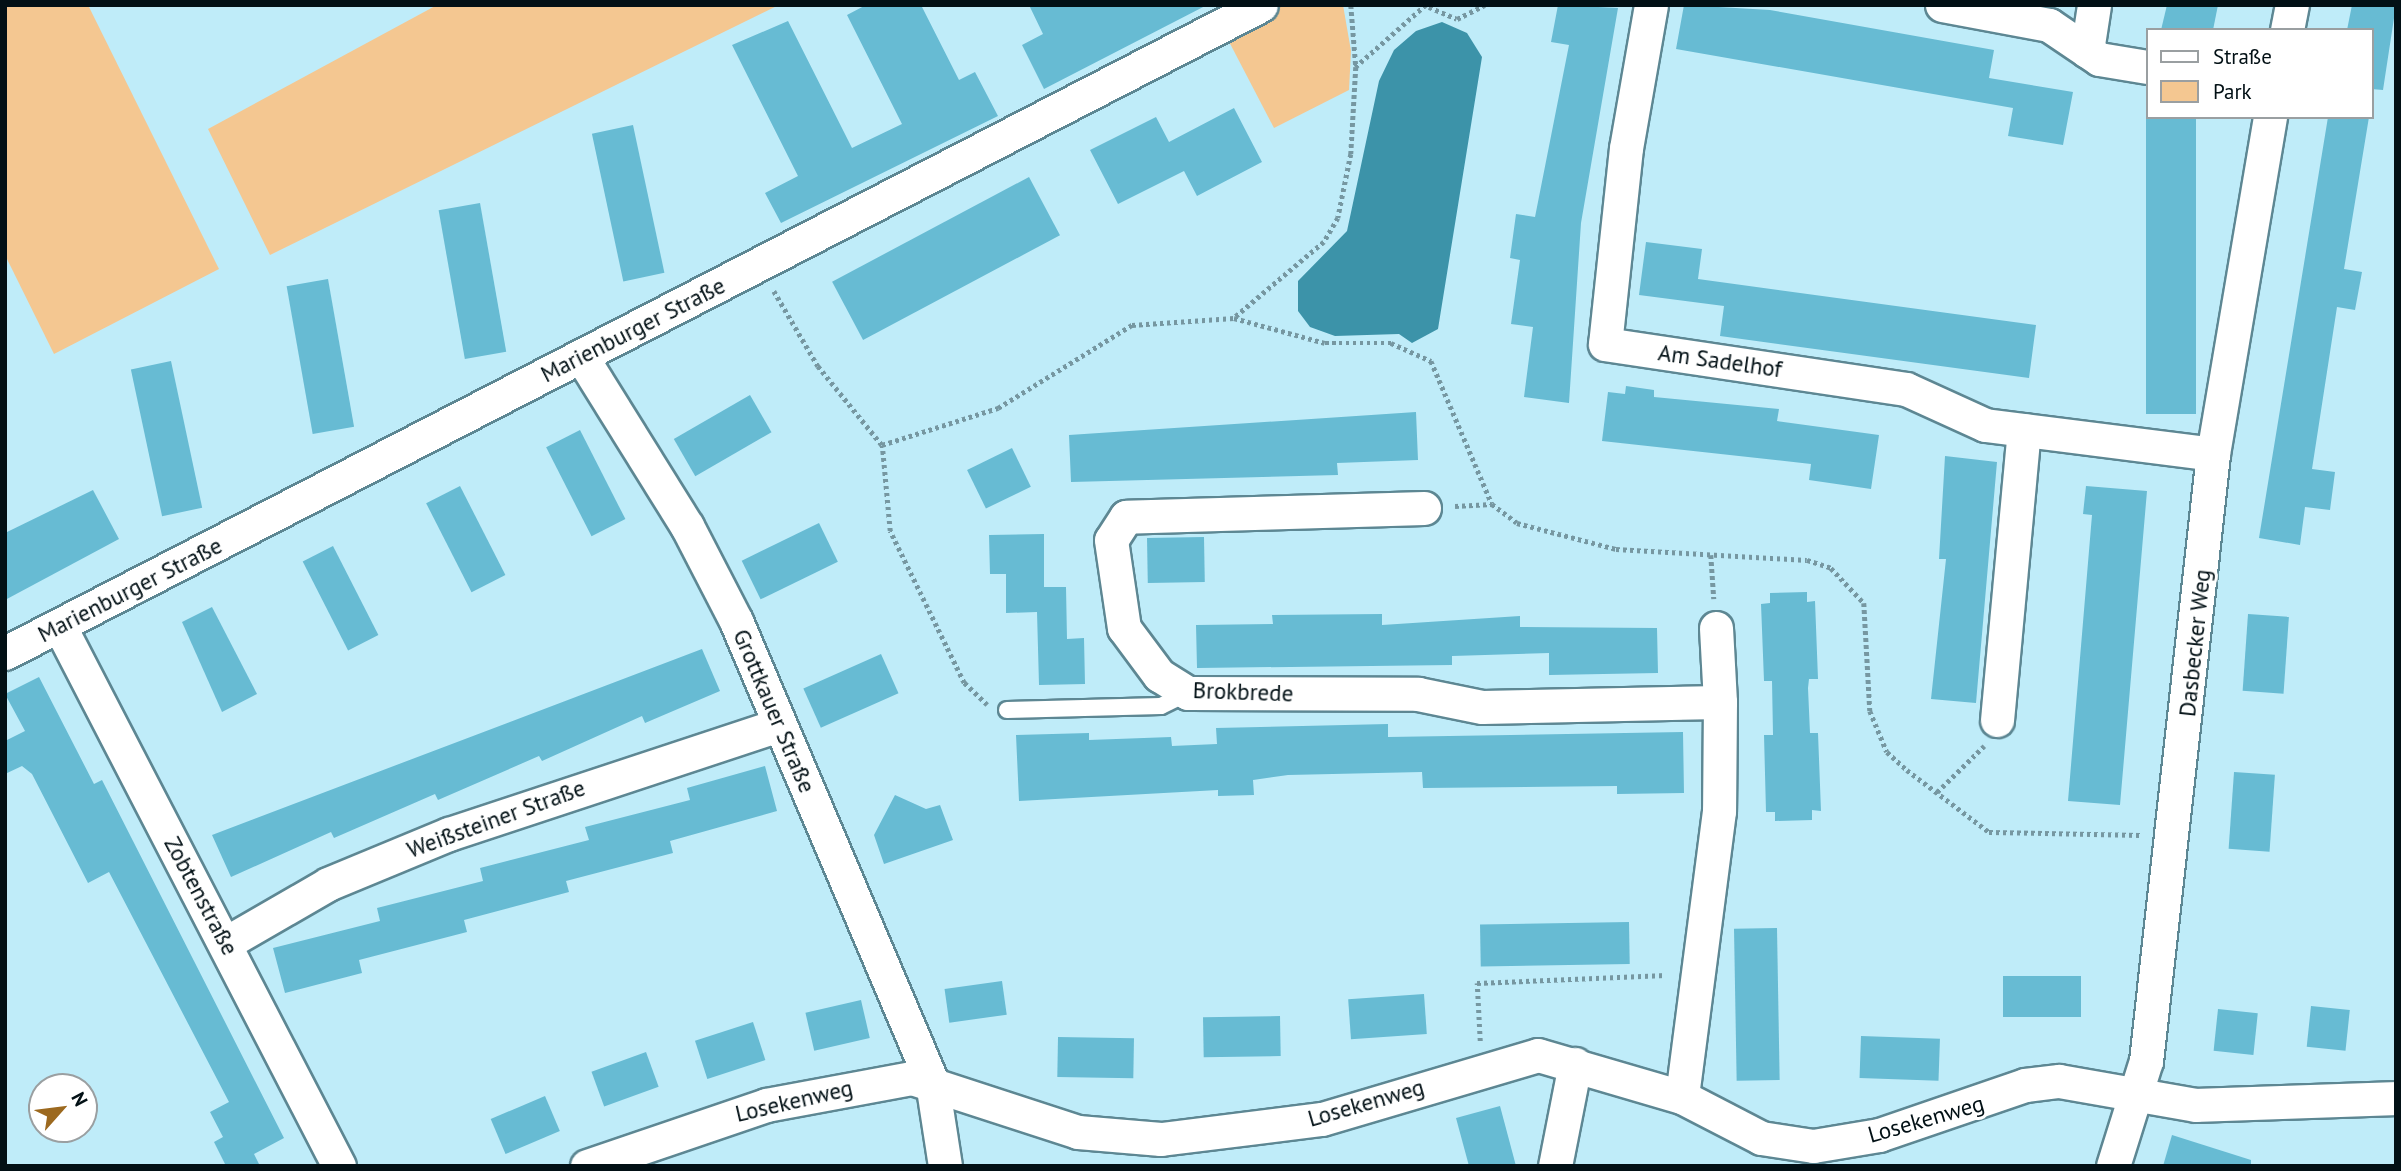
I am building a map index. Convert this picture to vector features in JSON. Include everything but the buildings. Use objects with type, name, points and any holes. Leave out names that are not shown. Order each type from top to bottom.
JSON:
[{"type":"street","name":"Marienburger Straße","points":[[5,653],[60,628],[1261,5]]},
{"type":"street","name":"Am Sadelhof","points":[[1651,5],[1626,148],[1605,344],[1906,389],[1985,425],[2213,454]]},
{"type":"street","points":[[1942,5],[2049,25],[2087,51],[2146,67]]},
{"type":"street","points":[[2087,51],[2094,5]]},
{"type":"street","points":[[2287,28],[2292,5]]},
{"type":"street","name":"Dasbecker Weg","points":[[2113,1166],[2136,1093],[2176,835],[2213,454],[2270,119]]},
{"type":"street","name":"Grottkauer Straße","points":[[581,356],[687,526],[779,725],[932,1082],[945,1166]]},
{"type":"street","points":[[1997,720],[2024,430]]},
{"type":"street","name":"Brokbrede","points":[[1424,508],[1126,517],[1111,540],[1124,628],[1159,675],[1188,694],[1418,694],[1482,707],[1720,702]]},
{"type":"street","name":"Zobtenstraße","points":[[60,628],[226,943],[339,1166]]},
{"type":"street","points":[[1682,1097],[1719,811],[1720,702],[1716,628]]},
{"type":"street","name":"Weißsteiner Straße","points":[[226,943],[328,884],[449,834],[779,725]]},
{"type":"street","name":"Losekenweg","points":[[587,1166],[766,1105],[883,1080],[932,1082],[1078,1132],[1161,1139],[1322,1119],[1481,1067],[1538,1055],[1682,1097],[1761,1138],[1813,1146],[1933,1121],[2025,1085],[2093,1084],[2196,1105],[2396,1098]]},
{"type":"street","points":[[1555,1166],[1575,1064]]},
{"type":"lane","points":[[1007,710],[1161,706],[1188,694]]},
{"type":"path","points":[[1234,318],[1324,242],[1338,218],[1351,154],[1356,66],[1351,5]]},
{"type":"path","points":[[1356,66],[1427,6],[1457,19],[1485,5]]},
{"type":"path","points":[[758,266],[818,366],[881,445],[890,531],[964,683],[975,699],[1007,710]]},
{"type":"path","points":[[881,445],[998,408],[1132,325],[1234,318],[1325,343],[1391,343],[1431,361],[1492,504],[1517,523],[1616,549],[1807,561],[1849,582],[1864,603],[1875,730],[1887,751],[1964,817],[2003,836],[2176,835]]},
{"type":"path","points":[[1711,555],[1716,628]]},
{"type":"path","points":[[1937,792],[1980,753],[1997,720]]},
{"type":"path","points":[[1481,1067],[1477,983],[1698,973]]},
{"type":"green space","points":[[5,5],[88,5],[219,269],[54,354],[5,255]]},
{"type":"green space","points":[[437,5],[779,5],[270,255],[208,129]]},
{"type":"green space","points":[[1276,5],[1343,5],[1351,51],[1349,90],[1274,128],[1224,32]]},
{"type":"water","points":[[1442,22],[1467,33],[1482,57],[1438,329],[1412,343],[1399,334],[1335,336],[1310,327],[1298,311],[1298,281],[1347,231],[1379,81],[1394,50],[1416,31]]}]
